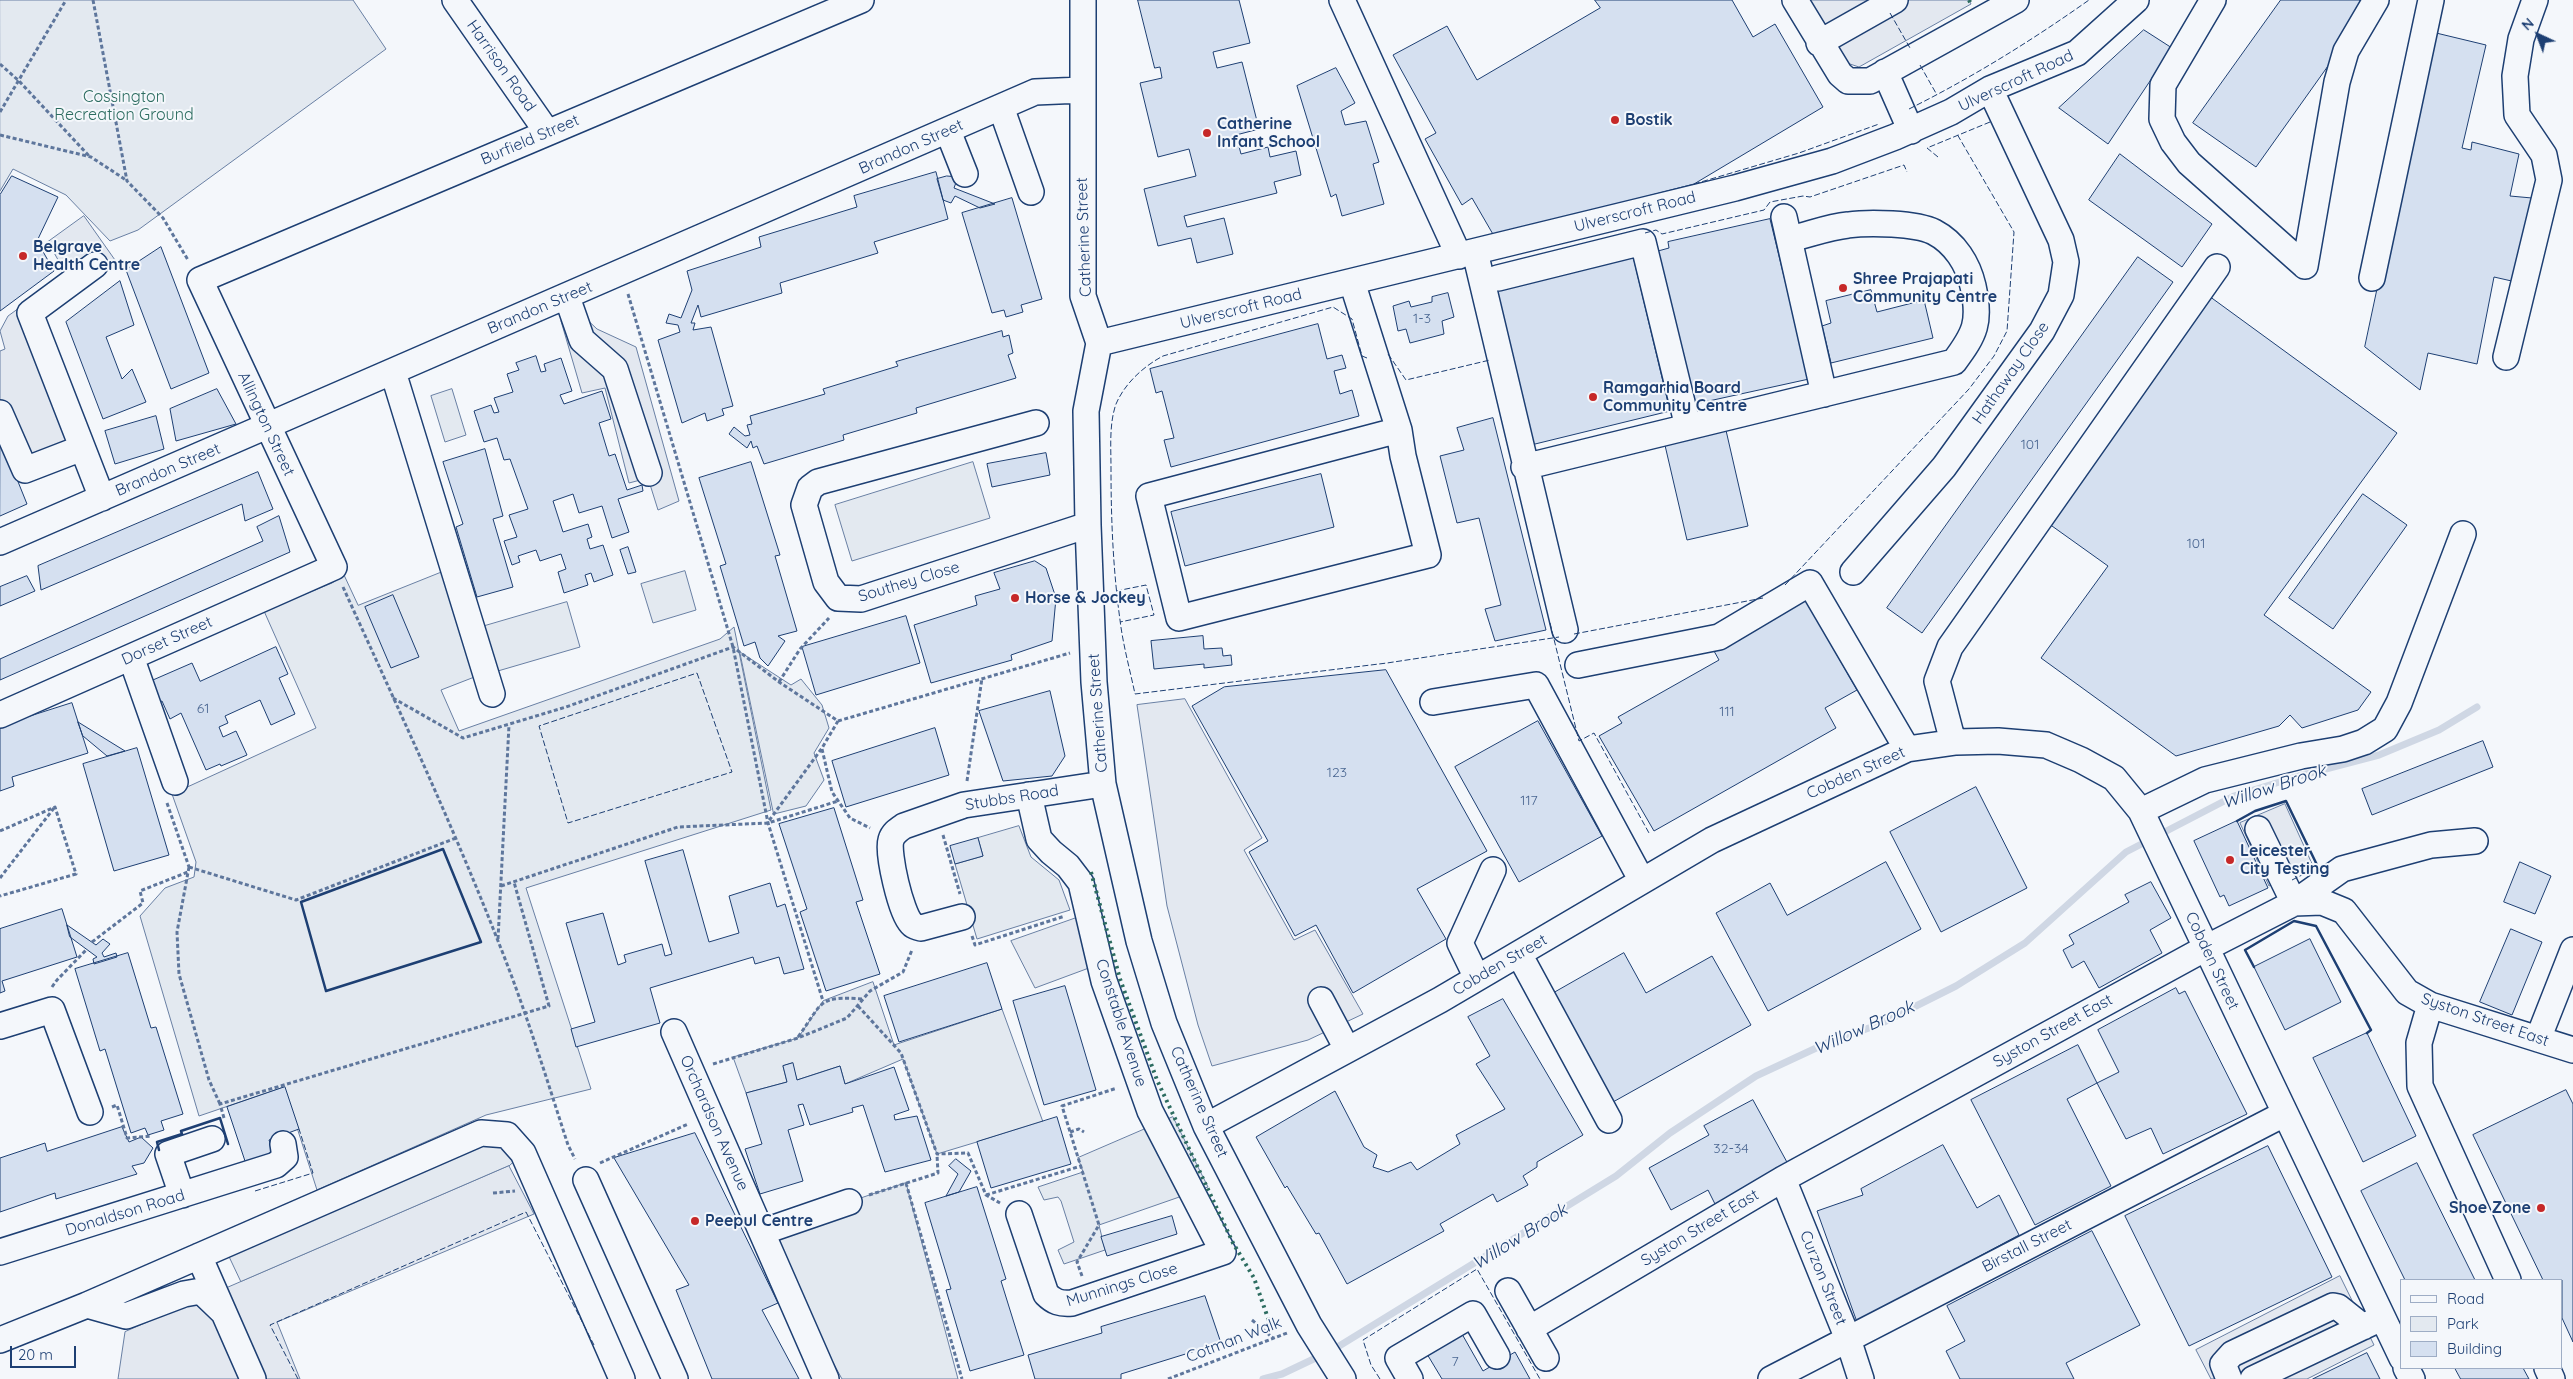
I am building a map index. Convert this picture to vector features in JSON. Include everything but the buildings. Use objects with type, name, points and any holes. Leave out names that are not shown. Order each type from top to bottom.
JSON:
[{"type":"street","name":"Burfield Street","points":[[200,280],[861,0]]},
{"type":"street","name":"Catherine Street","points":[[1084,0],[1082,90],[1083,296],[1099,343],[1086,411],[1088,525],[1092,647],[1103,784],[1139,941],[1164,1023],[1206,1126],[1309,1325],[1341,1377]]},
{"type":"street","points":[[1342,0],[1467,254],[1565,630]]},
{"type":"street","points":[[1795,0],[1819,43],[1840,74],[1848,81],[1878,77],[2016,0]]},
{"type":"street","points":[[1819,43],[1896,0]]},
{"type":"street","name":"Ulverscroft Road","points":[[1099,343],[1467,254],[1744,185],[1832,161],[1903,134],[1990,89],[2078,53],[2136,0]]},
{"type":"street","points":[[2212,0],[2163,85],[2162,119],[2172,142],[2189,163],[2305,266],[2337,82],[2346,51],[2376,0]]},
{"type":"street","points":[[2372,278],[2431,0]]},
{"type":"street","points":[[2506,357],[2549,180],[2544,155],[2517,115],[2515,76],[2521,39],[2535,0]]},
{"type":"street","name":"Harrison Road","points":[[458,1],[547,132]]},
{"type":"street","points":[[1878,77],[1903,134]]},
{"type":"street","name":"Hathaway Close","points":[[1853,572],[1944,467],[2042,331],[2061,295],[2066,262],[2061,240],[1990,89]]},
{"type":"street","name":"Brandon Street","points":[[0,542],[1035,92],[1082,90]]},
{"type":"street","points":[[1001,107],[1031,192]]},
{"type":"street","points":[[948,131],[965,174]]},
{"type":"street","points":[[1524,467],[1824,394],[1954,362],[1972,338],[1978,308],[1972,280],[1958,251],[1934,232],[1904,226],[1848,225],[1786,228],[1824,394]]},
{"type":"street","points":[[1498,278],[1643,242],[1688,427]]},
{"type":"street","points":[[95,265],[30,314],[102,498]]},
{"type":"street","points":[[1953,742],[1937,681],[1950,647],[2217,267]]},
{"type":"street","name":"Allington Street","points":[[200,280],[334,567]]},
{"type":"street","points":[[1352,282],[1399,430],[1403,456],[1428,555],[1179,618],[1149,496],[1399,430]]},
{"type":"street","points":[[567,297],[582,340],[615,369],[649,473]]},
{"type":"street","points":[[393,372],[492,694]]},
{"type":"street","points":[[0,413],[25,470],[82,448]]},
{"type":"street","name":"Southey Close","points":[[1036,422],[818,482],[810,488],[804,505],[826,582],[838,598],[860,599],[1088,525]]},
{"type":"street","points":[[2141,812],[2205,780],[2301,756],[2343,749],[2364,742],[2385,729],[2399,703],[2463,534]]},
{"type":"street","name":"Dorset Street","points":[[0,715],[334,567]]},
{"type":"street","points":[[1578,665],[1719,637],[1810,583],[1906,749]]},
{"type":"street","points":[[131,657],[176,782]]},
{"type":"street","points":[[1433,702],[1536,685],[1642,881]]},
{"type":"street","name":"Cobden Street","points":[[1206,1126],[1477,978],[1712,840],[1906,749],[1953,742],[1998,741],[2046,745],[2081,760],[2114,778],[2141,812],[2284,1114],[2373,1322],[2400,1356]]},
{"type":"street","name":"Stubbs Road","points":[[891,838],[904,826],[964,805],[1103,784]]},
{"type":"street","name":"Constable Avenue","points":[[1029,795],[1039,838],[1044,846],[1075,873],[1081,883],[1104,981],[1150,1110],[1223,1252]]},
{"type":"street","points":[[2258,828],[2294,903],[2342,870],[2431,845],[2475,841]]},
{"type":"street","points":[[891,838],[890,856],[905,911],[911,923],[921,928],[964,915]]},
{"type":"street","points":[[1477,978],[1460,943],[1493,870]]},
{"type":"street","name":"Syston Street East","points":[[1529,1329],[1783,1179],[2206,948],[2294,903],[2322,902],[2344,911],[2408,992],[2430,1005],[2573,1050]]},
{"type":"street","points":[[2538,1039],[2573,950]]},
{"type":"street","points":[[1519,954],[1609,1120]]},
{"type":"street","points":[[1321,1000],[1347,1049]]},
{"type":"street","points":[[2430,1005],[2419,1043],[2420,1086],[2508,1279]]},
{"type":"street","points":[[0,1026],[52,1010],[90,1112]]},
{"type":"street","name":"Orchardson Avenue","points":[[674,1032],[826,1379]]},
{"type":"street","name":"Birstall Street","points":[[1771,1379],[2284,1114]]},
{"type":"street","points":[[182,1195],[168,1154],[218,1131]]},
{"type":"street","points":[[0,1340],[87,1305],[481,1133],[507,1135],[523,1153],[622,1379]]},
{"type":"street","name":"Donaldson Road","points":[[0,1252],[249,1174],[281,1161],[285,1151],[283,1144]]},
{"type":"street","points":[[584,1176],[675,1379]]},
{"type":"street","name":"Curzon Street","points":[[1783,1179],[1848,1339],[1861,1379]]},
{"type":"street","points":[[762,1232],[849,1202]]},
{"type":"street","name":"Munnings Close","points":[[1020,1214],[1046,1294],[1053,1301],[1062,1304],[1089,1298],[1223,1252]]},
{"type":"street","points":[[199,1256],[253,1379]]},
{"type":"street","points":[[1508,1291],[1546,1358]]},
{"type":"street","points":[[87,1305],[126,1316],[184,1294],[201,1292],[224,1313]]},
{"type":"street","points":[[2228,1379],[2223,1364],[2232,1354],[2332,1306],[2373,1322]]},
{"type":"street","points":[[1410,1379],[1398,1358],[1473,1314],[1497,1356]]},
{"type":"street","points":[[2253,1379],[2373,1322]]},
{"type":"path","points":[[0,112],[66,0]]},
{"type":"path","points":[[93,0],[127,181]]},
{"type":"path","points":[[0,64],[19,80],[91,157],[127,181],[163,218],[200,280]]},
{"type":"path","points":[[0,135],[91,157]]},
{"type":"path","points":[[622,273],[733,647],[768,822],[824,1001]]},
{"type":"path","points":[[334,567],[456,838],[526,1013],[568,1145],[584,1176],[711,1114]]},
{"type":"path","points":[[779,682],[800,649],[827,622],[838,598]]},
{"type":"path","points":[[733,647],[779,682],[838,721]]},
{"type":"path","points":[[393,698],[463,738],[509,725],[733,647]]},
{"type":"path","points":[[768,822],[822,748],[838,721],[1092,647]]},
{"type":"path","points":[[964,805],[982,678]]},
{"type":"path","points":[[498,941],[509,725]]},
{"type":"path","points":[[822,748],[832,792],[850,818],[891,838]]},
{"type":"path","points":[[501,886],[678,827],[768,822],[838,801]]},
{"type":"path","points":[[0,831],[55,808]]},
{"type":"path","points":[[0,878],[55,808]]},
{"type":"path","points":[[0,896],[76,874],[55,808]]},
{"type":"path","points":[[937,816],[964,915],[975,945],[1087,910]]},
{"type":"path","points":[[218,1131],[220,1104],[209,1080],[179,974],[177,932],[189,867],[296,900],[456,838]]},
{"type":"path","points":[[92,942],[143,903],[140,891],[188,872]]},
{"type":"path","points":[[220,1104],[549,1006],[514,882]]},
{"type":"path","points":[[691,1070],[798,1038],[847,1018],[870,991],[903,972],[921,928]]},
{"type":"path","points":[[52,1010],[51,988],[86,949]]},
{"type":"path","points":[[798,1038],[824,1001],[835,997],[864,999]]},
{"type":"path","points":[[849,1202],[938,1173],[937,1154],[901,1053],[858,1006]]},
{"type":"path","points":[[1089,1298],[1077,1262],[1099,1225],[1062,1106],[1140,1080]]},
{"type":"path","points":[[90,1112],[117,1105],[127,1138],[152,1136]]},
{"type":"path","points":[[1070,1132],[1080,1129],[1084,1132]]},
{"type":"path","points":[[937,1154],[968,1153],[986,1195],[1020,1214]]},
{"type":"path","points":[[986,1195],[1081,1166]]},
{"type":"path","points":[[906,1183],[962,1379]]},
{"type":"path","points":[[493,1192],[539,1190]]},
{"type":"path","points":[[1252,1320],[1273,1338]]},
{"type":"path","name":"Cotman Walk","points":[[1168,1379],[1309,1325]]},
{"type":"green space","name":"Cossington Recreation Ground","points":[[0,0],[353,0],[386,49],[138,230],[110,241],[66,195],[13,169],[0,191]]},
{"type":"green space","points":[[452,389],[466,435],[445,442],[431,396]]},
{"type":"green space","points":[[973,462],[990,518],[852,561],[835,505]]},
{"type":"green space","points":[[445,571],[477,676],[441,690],[459,731],[720,639],[734,627],[771,810],[526,888],[591,1089],[486,1115],[317,1190],[284,1087],[199,1116],[140,916],[165,888],[194,877],[196,862],[172,794],[316,728],[264,611],[332,583],[344,575],[358,605]]},
{"type":"green space","points":[[685,571],[696,610],[653,623],[641,584]]},
{"type":"green space","points":[[567,602],[580,647],[491,673],[478,628]]},
{"type":"green space","points":[[740,652],[791,685],[801,679],[822,705],[829,728],[814,753],[824,780],[806,806],[774,814]]},
{"type":"green space","points":[[1019,826],[1031,857],[1059,880],[1070,910],[977,939],[955,864],[983,856],[978,838]]},
{"type":"green space","points":[[873,982],[894,1045],[1002,1009],[1043,1122],[937,1154],[903,1059],[845,1084],[840,1066],[797,1080],[792,1063],[783,1066],[787,1082],[746,1093],[733,1057],[798,1038],[823,1001]]},
{"type":"green space","points":[[1173,1117],[1208,1187],[1099,1225],[1105,1250],[1064,1264],[1058,1250],[1074,1242],[1061,1201],[1058,1197],[1044,1200],[1038,1187],[1083,1172],[1078,1158]]},
{"type":"green space","points":[[476,1135],[523,1153],[509,1166],[241,1282],[224,1246]]},
{"type":"green space","points":[[906,1183],[958,1379],[842,1379],[762,1232]]},
{"type":"shaded area","points":[[1808,0],[1969,0],[1971,4],[1859,67],[1844,62]]},
{"type":"shaded area","points":[[84,216],[115,260],[41,315],[95,447],[24,483],[0,431],[0,351],[5,349],[0,331],[8,316],[66,274],[48,242]]},
{"type":"shaded area","points":[[579,312],[597,329],[636,347],[679,501],[658,510],[648,478],[629,483],[605,388],[582,393],[561,321]]},
{"type":"shaded area","points":[[1185,699],[1262,838],[1244,850],[1294,940],[1315,930],[1363,1014],[1308,1040],[1212,1066],[1198,1025],[1167,906],[1137,705]]},
{"type":"shaded area","points":[[2285,804],[2313,866],[2269,886],[2240,823]]},
{"type":"shaded area","points":[[1082,916],[1097,965],[1035,988],[1011,941]]},
{"type":"shaded area","points":[[509,1166],[534,1214],[277,1322],[300,1379],[118,1379],[125,1332]]},
{"type":"shaded area","points":[[2340,1276],[2374,1345],[2307,1379],[2211,1379],[2196,1350]]},
{"type":"waterway","name":"Willow Brook","points":[[1331,1351],[1616,1176],[1670,1133],[1756,1076],[1827,1043],[1880,1024],[1956,986],[2025,943],[2126,852],[2234,796],[2299,776],[2379,755],[2439,730],[2477,707]]},
{"type":"waterway","name":"Willow Brook","points":[[1263,1379],[1282,1374],[1322,1355]]},
{"type":"hedge","points":[[1969,0],[1971,4]]},
{"type":"hedge","points":[[1091,872],[1120,979],[1157,1080],[1233,1243],[1254,1278],[1270,1324]]},
{"type":"fence","points":[[1909,109],[2001,58],[2089,0]]},
{"type":"fence","points":[[1890,13],[1910,48]]},
{"type":"fence","points":[[1920,65],[1937,95]]},
{"type":"fence","points":[[1938,157],[1927,148],[1990,122]]},
{"type":"fence","points":[[1694,184],[1799,153],[1879,124]]},
{"type":"fence","points":[[1785,585],[1969,389],[1994,356],[2007,331],[2014,232],[1957,134]]},
{"type":"fence","points":[[1645,233],[1656,230],[1662,234],[1764,210],[1770,202],[1803,196],[1810,197],[1904,165],[1907,172]]},
{"type":"fence","points":[[1367,358],[1362,356],[1352,319],[1333,307],[1163,356],[1142,370],[1124,389],[1116,404],[1111,428],[1112,525],[1120,620],[1135,694],[1387,663],[1559,637]]},
{"type":"fence","points":[[1388,354],[1406,380],[1490,360]]},
{"type":"fence","points":[[1116,591],[1146,585],[1154,615],[1120,622]]},
{"type":"fence","points":[[1574,634],[1763,598]]},
{"type":"fence","points":[[1550,623],[1579,741],[1594,733],[1649,833]]},
{"type":"fence","points":[[697,673],[732,772],[568,823],[539,726],[697,673]]},
{"type":"fence","points":[[2292,880],[2318,867]]},
{"type":"fence","points":[[255,1191],[313,1173],[299,1129]]},
{"type":"fence","points":[[298,1379],[270,1325],[526,1212],[594,1345]]},
{"type":"fence","points":[[1380,1379],[1371,1365],[1363,1340],[1477,1269],[1540,1379]]},
{"type":"wall","points":[[2237,821],[2255,811],[2286,801],[2318,867]]},
{"type":"wall","points":[[443,849],[481,942],[326,991],[301,902],[443,849]]},
{"type":"wall","points":[[2254,967],[2245,950],[2294,921],[2316,926],[2371,1030],[2367,1033]]},
{"type":"wall","points":[[159,1150],[157,1142],[182,1134],[181,1131],[220,1118],[228,1144]]},
{"type":"place","name":"Bostik","points":[[1615,120]]},
{"type":"place","name":"Catherine Infant School","points":[[1207,133]]},
{"type":"place","name":"Belgrave Health Centre","points":[[23,256]]},
{"type":"place","name":"Shree Prajapati Community Centre","points":[[1843,288]]},
{"type":"place","name":"Ramgarhia Board Community Centre","points":[[1593,397]]},
{"type":"place","name":"Horse & Jockey","points":[[1015,598]]},
{"type":"place","name":"Leicester City Testing","points":[[2230,860]]},
{"type":"place","name":"Shoe Zone","points":[[2541,1208]]},
{"type":"place","name":"Peepul Centre","points":[[695,1221]]}]
